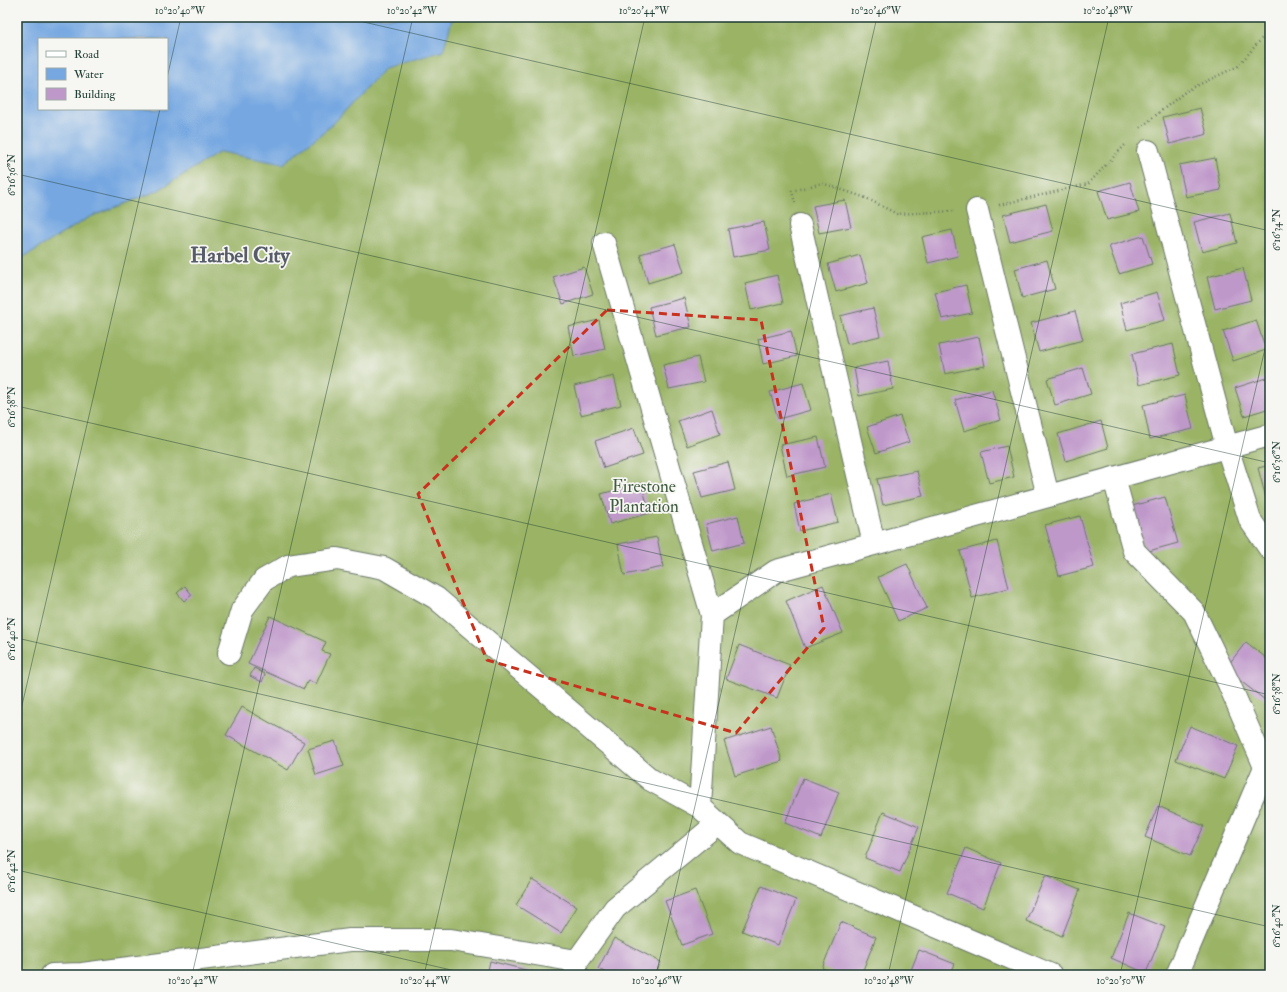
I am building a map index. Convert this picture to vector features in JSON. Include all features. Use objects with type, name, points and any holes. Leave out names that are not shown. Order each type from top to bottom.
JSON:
[{"type":"street","points":[[1148,151],[1227,447],[1250,520],[1270,549]]},
{"type":"street","points":[[977,210],[1048,496]]},
{"type":"street","points":[[800,225],[874,544]]},
{"type":"street","points":[[604,244],[712,615],[700,807]]},
{"type":"street","points":[[712,615],[776,571],[1270,435]]},
{"type":"street","points":[[1114,478],[1134,551],[1194,612],[1268,764],[1177,975]]},
{"type":"street","points":[[229,653],[242,610],[264,580],[288,566],[337,559],[384,568],[436,598],[651,780],[700,807],[740,843],[1051,975]]},
{"type":"street","points":[[52,975],[82,974],[350,940],[451,940],[576,968],[615,908],[718,823]]},
{"type":"path","points":[[1140,129],[1186,91],[1238,66],[1270,29]]},
{"type":"path","points":[[800,225],[792,191],[822,183],[866,198],[897,214],[977,210],[1088,184],[1129,140]]},
{"type":"highlighted area","points":[[607,310],[761,320],[824,628],[736,733],[487,660],[418,494]]},
{"type":"green space","name":"Firestone Plantation","points":[[17,17],[1270,17],[1270,975],[17,975]]},
{"type":"water","points":[[17,17],[459,17],[452,20],[443,51],[385,68],[332,125],[283,164],[220,152],[157,191],[88,218],[19,260],[17,263]]},
{"type":"building","points":[[1270,91],[1270,114],[1264,93]]},
{"type":"building","points":[[1200,108],[1207,134],[1170,144],[1163,117]]},
{"type":"building","points":[[1215,158],[1221,190],[1186,197],[1179,165]]},
{"type":"building","points":[[1130,182],[1139,212],[1107,220],[1098,191]]},
{"type":"building","points":[[845,200],[851,227],[819,233],[813,206]]},
{"type":"building","points":[[1046,204],[1053,231],[1010,242],[1003,215]]},
{"type":"building","points":[[1230,213],[1237,243],[1202,252],[1194,222]]},
{"type":"building","points":[[764,222],[770,250],[733,257],[728,229]]},
{"type":"building","points":[[952,230],[958,256],[928,263],[922,237]]},
{"type":"building","points":[[1143,236],[1152,264],[1119,274],[1109,246]]},
{"type":"building","points":[[675,244],[684,272],[648,283],[640,254]]},
{"type":"building","points":[[860,255],[868,283],[836,292],[828,264]]},
{"type":"building","points":[[1047,260],[1055,289],[1022,298],[1015,269]]},
{"type":"building","points":[[584,267],[593,294],[563,304],[553,277]]},
{"type":"building","points":[[1243,268],[1251,300],[1215,309],[1207,277]]},
{"type":"building","points":[[777,275],[783,303],[751,310],[745,283]]},
{"type":"building","points":[[966,285],[972,313],[942,319],[935,292]]},
{"type":"building","points":[[1157,292],[1165,320],[1127,330],[1120,303]]},
{"type":"building","points":[[684,298],[691,327],[656,335],[649,307]]},
{"type":"building","points":[[873,308],[880,336],[847,344],[840,316]]},
{"type":"building","points":[[1075,311],[1083,340],[1039,352],[1031,323]]},
{"type":"building","points":[[599,320],[605,349],[574,356],[568,327]]},
{"type":"building","points":[[1256,320],[1266,350],[1233,361],[1223,331]]},
{"type":"building","points":[[791,331],[797,356],[763,364],[758,339]]},
{"type":"building","points":[[979,337],[985,366],[945,374],[939,345]]},
{"type":"building","points":[[1173,344],[1180,375],[1139,385],[1132,354]]},
{"type":"building","points":[[698,357],[704,382],[669,389],[663,365]]},
{"type":"building","points":[[888,361],[893,389],[859,396],[854,368]]},
{"type":"building","points":[[1083,368],[1091,394],[1055,405],[1047,379]]},
{"type":"building","points":[[614,376],[621,405],[581,415],[574,386]]},
{"type":"building","points":[[1269,377],[1270,408],[1244,416],[1235,388]]},
{"type":"building","points":[[803,383],[811,410],[778,419],[770,392]]},
{"type":"building","points":[[992,390],[1001,420],[964,431],[955,400]]},
{"type":"building","points":[[1185,395],[1193,429],[1150,439],[1143,405]]},
{"type":"building","points":[[712,409],[720,434],[687,446],[678,421]]},
{"type":"building","points":[[900,416],[909,442],[876,453],[867,427]]},
{"type":"building","points":[[1101,421],[1108,448],[1066,461],[1058,434]]},
{"type":"building","points":[[634,428],[643,455],[604,468],[595,441]]},
{"type":"building","points":[[818,437],[825,467],[787,476],[780,445]]},
{"type":"building","points":[[1007,446],[1014,477],[989,483],[981,452]]},
{"type":"building","points":[[728,462],[735,490],[702,498],[694,471]]},
{"type":"building","points":[[1270,465],[1270,497],[1266,498],[1258,468]]},
{"type":"building","points":[[917,471],[923,496],[883,505],[877,479]]},
{"type":"building","points":[[641,483],[650,513],[610,524],[601,494]]},
{"type":"building","points":[[831,494],[838,522],[800,531],[794,504]]},
{"type":"building","points":[[1165,497],[1178,543],[1145,552],[1132,506]]},
{"type":"building","points":[[738,516],[744,543],[713,551],[706,524]]},
{"type":"building","points":[[1080,516],[1094,567],[1059,576],[1045,525]]},
{"type":"building","points":[[657,537],[663,567],[624,575],[618,544]]},
{"type":"building","points":[[997,541],[1009,588],[972,598],[960,551]]},
{"type":"building","points":[[907,564],[927,608],[898,621],[878,577]]},
{"type":"building","points":[[823,585],[843,633],[805,648],[786,601]]},
{"type":"building","points":[[185,586],[192,595],[184,601],[177,593]]},
{"type":"building","points":[[270,616],[326,642],[322,651],[330,654],[316,684],[308,680],[304,689],[248,664]]},
{"type":"building","points":[[1246,642],[1270,661],[1269,703],[1225,669]]},
{"type":"building","points":[[739,645],[790,665],[777,698],[726,679]]},
{"type":"building","points":[[254,668],[265,674],[262,682],[250,676]]},
{"type":"building","points":[[242,707],[304,742],[288,770],[226,735]]},
{"type":"building","points":[[771,726],[782,761],[735,776],[724,741]]},
{"type":"building","points":[[1190,726],[1238,746],[1224,779],[1176,760]]},
{"type":"building","points":[[335,741],[344,766],[316,775],[308,749]]},
{"type":"building","points":[[803,778],[839,792],[821,838],[785,823]]},
{"type":"building","points":[[1158,806],[1204,826],[1190,856],[1145,837]]},
{"type":"building","points":[[883,812],[919,827],[900,872],[865,858]]},
{"type":"building","points":[[966,848],[1001,863],[983,908],[947,893]]},
{"type":"building","points":[[1045,876],[1080,890],[1062,936],[1026,921]]},
{"type":"building","points":[[532,879],[577,907],[561,933],[516,905]]},
{"type":"building","points":[[761,886],[796,900],[778,945],[742,931]]},
{"type":"building","points":[[695,890],[712,934],[682,945],[665,901]]},
{"type":"building","points":[[1129,913],[1165,927],[1146,973],[1111,958]]},
{"type":"building","points":[[841,922],[876,937],[861,975],[840,975],[822,968]]},
{"type":"building","points":[[614,938],[661,962],[655,975],[611,975],[598,969]]},
{"type":"building","points":[[919,950],[955,964],[950,975],[909,975]]},
{"type":"building","points":[[490,961],[542,974],[542,975],[487,975]]},
{"type":"district","name":"Harbel City","points":[[240,255]]}]
